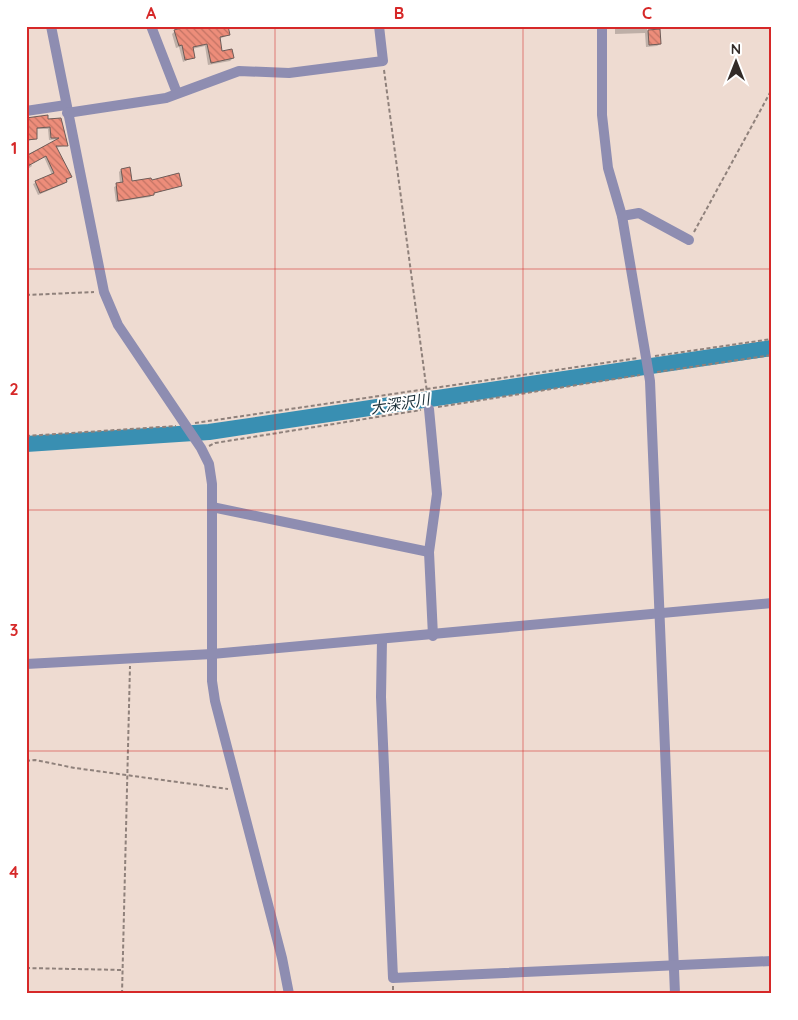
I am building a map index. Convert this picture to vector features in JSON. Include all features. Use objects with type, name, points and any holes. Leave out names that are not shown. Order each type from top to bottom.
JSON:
[{"type":"street","points":[[51,26],[104,292],[118,325],[202,448],[209,464],[212,484],[212,654],[215,702],[282,958],[289,994]]},
{"type":"street","points":[[151,26],[178,93]]},
{"type":"street","points":[[26,111],[67,109],[166,98],[239,71],[289,73],[383,61],[379,26]]},
{"type":"street","points":[[602,26],[602,115],[608,168],[622,216],[649,374],[675,994]]},
{"type":"street","points":[[622,216],[638,214],[689,240]]},
{"type":"street","points":[[429,409],[437,494],[429,552],[433,636]]},
{"type":"street","points":[[212,507],[429,552]]},
{"type":"street","points":[[26,664],[212,654],[433,636],[772,603]]},
{"type":"street","points":[[382,640],[381,697],[392,978],[772,962]]},
{"type":"path","points":[[383,61],[429,409]]},
{"type":"path","points":[[689,240],[772,89]]},
{"type":"path","points":[[26,296],[104,292]]},
{"type":"path","points":[[26,436],[185,424],[772,339]]},
{"type":"path","points":[[649,374],[772,355]]},
{"type":"path","points":[[122,994],[130,659]]},
{"type":"path","points":[[26,761],[36,760],[128,776],[237,790]]},
{"type":"path","points":[[26,968],[122,970]]},
{"type":"building","points":[[189,26],[228,26],[230,35],[220,37],[222,51],[232,49],[234,58],[211,63],[207,44],[193,47],[195,58],[185,60],[182,45],[179,46],[174,30]]},
{"type":"building","points":[[660,29],[661,44],[649,45],[648,30]]},
{"type":"building","points":[[48,115],[48,119],[61,118],[68,146],[56,146],[72,177],[66,179],[67,182],[40,193],[35,181],[54,173],[46,156],[26,167],[26,156],[59,138],[51,138],[50,127],[37,128],[37,139],[26,140],[26,118]]},
{"type":"building","points":[[130,167],[132,181],[151,178],[152,180],[179,173],[182,186],[154,193],[154,195],[118,201],[116,183],[123,182],[121,169]]},
{"type":"waterway","name":"大深沢川","points":[[26,444],[209,432],[772,348]]}]
